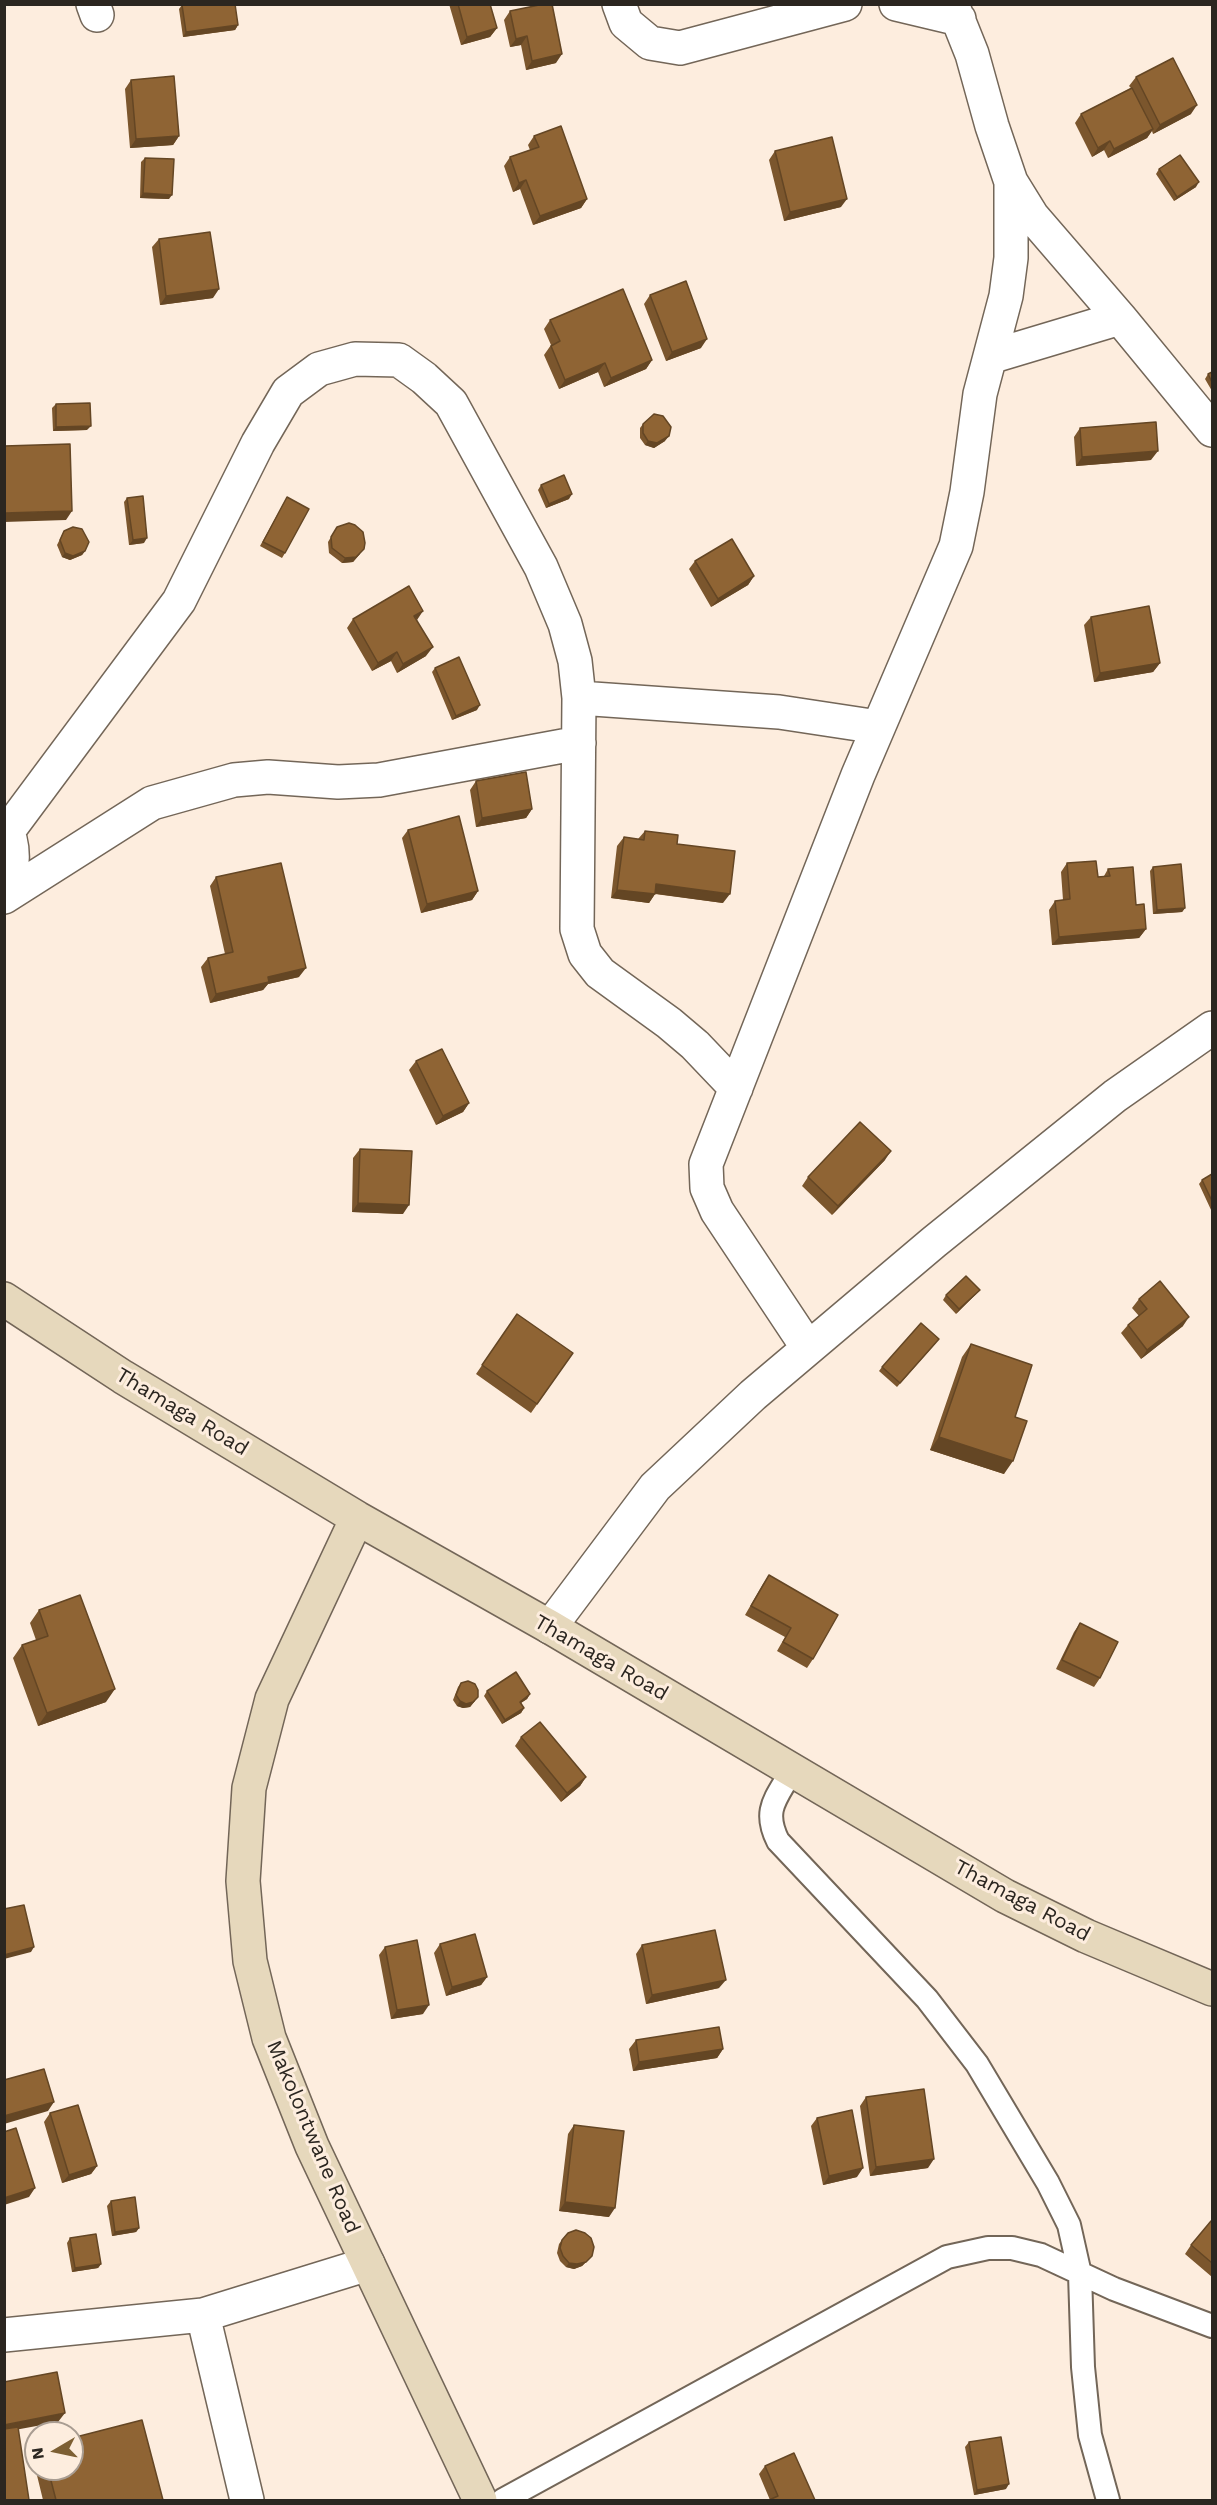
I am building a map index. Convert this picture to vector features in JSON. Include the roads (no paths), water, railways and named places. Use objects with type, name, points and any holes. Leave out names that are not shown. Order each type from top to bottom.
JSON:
[{"type":"main road","name":"Thamaga Road","points":[[4,1299],[123,1377],[357,1518],[550,1627],[1005,1896],[1086,1936],[1212,1989]]},
{"type":"main road","name":"Makolontwane Road","points":[[357,1518],[272,1700],[249,1788],[243,1881],[250,1961],[269,2038],[312,2146],[480,2500]]},
{"type":"street","points":[[619,4],[626,23],[650,43],[680,48],[845,4]]},
{"type":"street","points":[[896,4],[955,12],[972,54],[992,126],[1011,182],[1032,216],[1212,430]]},
{"type":"street","points":[[808,1348],[717,1211],[707,1188],[706,1164],[858,775],[956,546],[967,492],[980,394],[1006,296],[1011,258],[1011,182]]},
{"type":"street","points":[[990,357],[1120,318]]},
{"type":"street","points":[[4,894],[11,877],[13,857],[6,828],[179,601],[258,443],[288,392],[319,369],[355,359],[399,360],[424,378],[451,403],[541,567],[565,624],[575,661],[579,698],[577,929],[585,954],[600,973],[669,1023],[695,1045],[736,1088]]},
{"type":"street","points":[[579,698],[779,712],[878,727]]},
{"type":"street","points":[[4,894],[152,803],[234,780],[268,777],[338,782],[379,780],[579,743]]},
{"type":"street","points":[[550,1627],[655,1487],[753,1395],[934,1242],[1115,1096],[1212,1028]]},
{"type":"street","points":[[4,2335],[203,2315],[368,2264]]},
{"type":"street","points":[[203,2315],[247,2500]]},
{"type":"lane","points":[[792,1770],[771,1809],[770,1825],[778,1841],[927,1999],[977,2064],[1048,2183],[1069,2225],[1080,2274],[1083,2367],[1090,2435],[1108,2500]]},
{"type":"lane","points":[[503,2500],[947,2257],[988,2248],[1012,2248],[1041,2255],[1080,2274],[1212,2326]]}]
